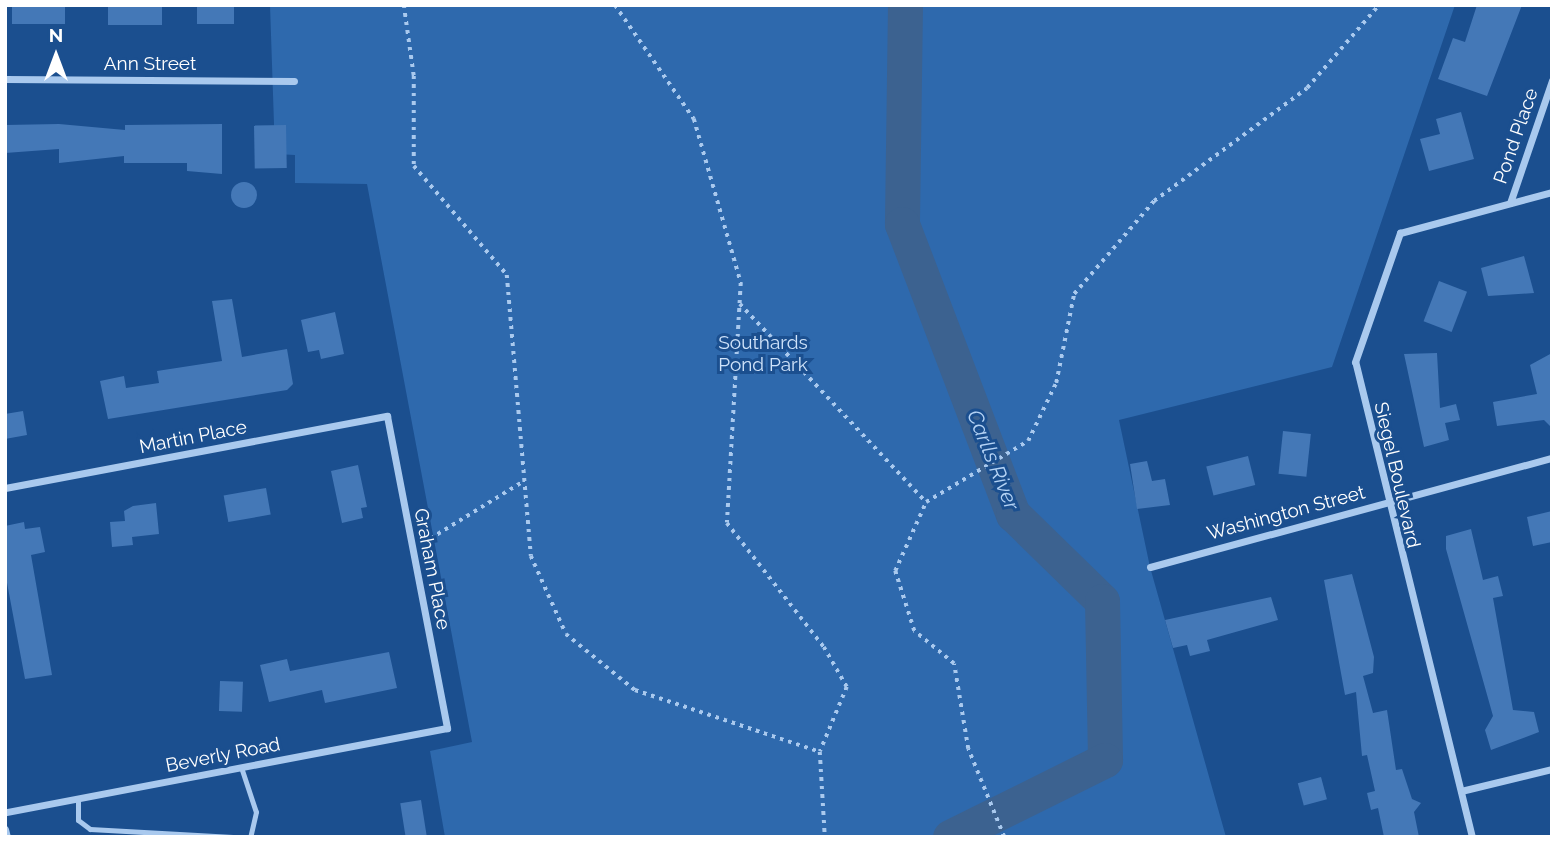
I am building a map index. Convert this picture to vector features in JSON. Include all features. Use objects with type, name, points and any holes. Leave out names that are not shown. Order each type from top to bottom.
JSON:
[{"type":"street","name":"Ann Street","points":[[5,79],[294,81]]},
{"type":"street","name":"Pond Place","points":[[1510,202],[1552,80]]},
{"type":"street","points":[[1510,202],[1552,192]]},
{"type":"street","name":"Siegel Boulevard","points":[[1472,837],[1386,502],[1355,362],[1400,233],[1510,202]]},
{"type":"street","name":"Martin Place","points":[[5,488],[387,416]]},
{"type":"street","name":"Graham Place","points":[[387,416],[447,728]]},
{"type":"street","name":"Washington Street","points":[[1150,567],[1552,458]]},
{"type":"street","name":"Beverly Road","points":[[5,812],[447,728]]},
{"type":"street","points":[[1461,791],[1552,769]]},
{"type":"street","points":[[5,829],[7,837]]},
{"type":"lane","points":[[241,767],[256,812],[250,837]]},
{"type":"lane","points":[[78,798],[78,820],[90,829],[233,837]]},
{"type":"path","points":[[404,5],[414,76],[414,166],[507,275],[522,482],[531,556],[566,634],[635,690],[820,752]]},
{"type":"path","points":[[615,5],[694,119],[741,283],[727,523],[824,647],[847,687],[820,752],[825,837]]},
{"type":"path","points":[[1004,837],[968,749],[954,664],[914,631],[895,571],[926,502],[1006,458],[1028,441],[1056,383],[1074,294],[1154,201],[1307,88],[1379,5]]},
{"type":"path","points":[[740,303],[926,502]]},
{"type":"path","points":[[412,549],[522,482]]},
{"type":"green space","name":"Southards Pond Park","points":[[270,5],[1455,5],[1332,367],[1119,420],[1150,567],[1226,837],[445,837],[430,751],[472,742],[367,184],[295,183],[295,155],[275,154]]},
{"type":"building","points":[[12,5],[65,5],[65,24],[12,24]]},
{"type":"building","points":[[108,5],[162,5],[162,25],[108,25]]},
{"type":"building","points":[[197,5],[234,5],[234,24],[197,24]]},
{"type":"building","points":[[1477,5],[1522,5],[1487,96],[1438,79],[1453,38],[1465,42]]},
{"type":"building","points":[[1461,112],[1474,159],[1429,171],[1420,139],[1440,134],[1436,119]]},
{"type":"building","points":[[59,124],[125,130],[125,125],[222,124],[222,174],[187,171],[187,163],[124,163],[124,156],[59,163],[59,149],[5,153],[5,125]]},
{"type":"building","points":[[286,125],[287,168],[255,169],[254,126]]},
{"type":"building","points":[[244,182],[253,186],[257,195],[253,204],[244,208],[235,204],[231,195],[235,186]]},
{"type":"building","points":[[1524,256],[1534,293],[1488,296],[1481,268]]},
{"type":"building","points":[[1439,281],[1467,292],[1452,332],[1424,321]]},
{"type":"building","points":[[232,299],[242,357],[287,349],[293,384],[287,390],[108,419],[100,381],[124,376],[126,388],[159,383],[157,371],[222,361],[212,301]]},
{"type":"building","points":[[335,312],[344,354],[321,359],[319,350],[308,352],[301,320]]},
{"type":"building","points":[[1437,353],[1440,408],[1456,404],[1460,420],[1445,423],[1449,440],[1424,447],[1404,354]]},
{"type":"building","points":[[1552,353],[1552,428],[1544,420],[1497,426],[1493,402],[1537,394],[1530,365]]},
{"type":"building","points":[[23,411],[27,435],[5,439],[5,414]]},
{"type":"building","points":[[1283,431],[1311,434],[1306,477],[1279,474]]},
{"type":"building","points":[[1248,456],[1255,485],[1214,496],[1206,466]]},
{"type":"building","points":[[1147,461],[1152,481],[1165,479],[1170,505],[1137,509],[1130,464]]},
{"type":"building","points":[[358,465],[367,507],[361,508],[363,518],[342,523],[331,471]]},
{"type":"building","points":[[266,488],[271,515],[228,522],[224,495]]},
{"type":"building","points":[[156,503],[159,534],[132,537],[133,545],[112,547],[110,522],[125,521],[124,511],[133,506]]},
{"type":"building","points":[[1552,511],[1552,542],[1533,546],[1527,517]]},
{"type":"building","points":[[24,522],[25,529],[40,527],[45,552],[31,555],[52,675],[25,679],[5,572],[5,526]]},
{"type":"building","points":[[1471,529],[1483,580],[1498,576],[1503,596],[1493,598],[1513,710],[1534,712],[1539,732],[1491,750],[1485,730],[1493,716],[1446,549],[1446,536]]},
{"type":"building","points":[[1352,574],[1374,657],[1373,673],[1363,676],[1373,713],[1387,710],[1396,770],[1402,769],[1412,799],[1421,803],[1414,812],[1419,837],[1384,837],[1378,808],[1371,810],[1367,793],[1375,791],[1367,755],[1362,756],[1356,692],[1345,695],[1324,580]]},
{"type":"building","points":[[1271,597],[1278,620],[1207,640],[1210,651],[1190,656],[1187,645],[1173,648],[1165,620]]},
{"type":"building","points":[[389,652],[397,688],[325,703],[322,690],[269,702],[260,665],[287,659],[290,671]]},
{"type":"building","points":[[220,681],[243,682],[242,712],[219,711]]},
{"type":"building","points":[[1321,777],[1327,799],[1304,805],[1298,783]]},
{"type":"building","points":[[421,800],[427,837],[406,837],[400,803]]},
{"type":"waterway","name":"Carlls River","points":[[905,5],[902,224],[1013,514],[1102,601],[1105,760],[950,837]]}]
